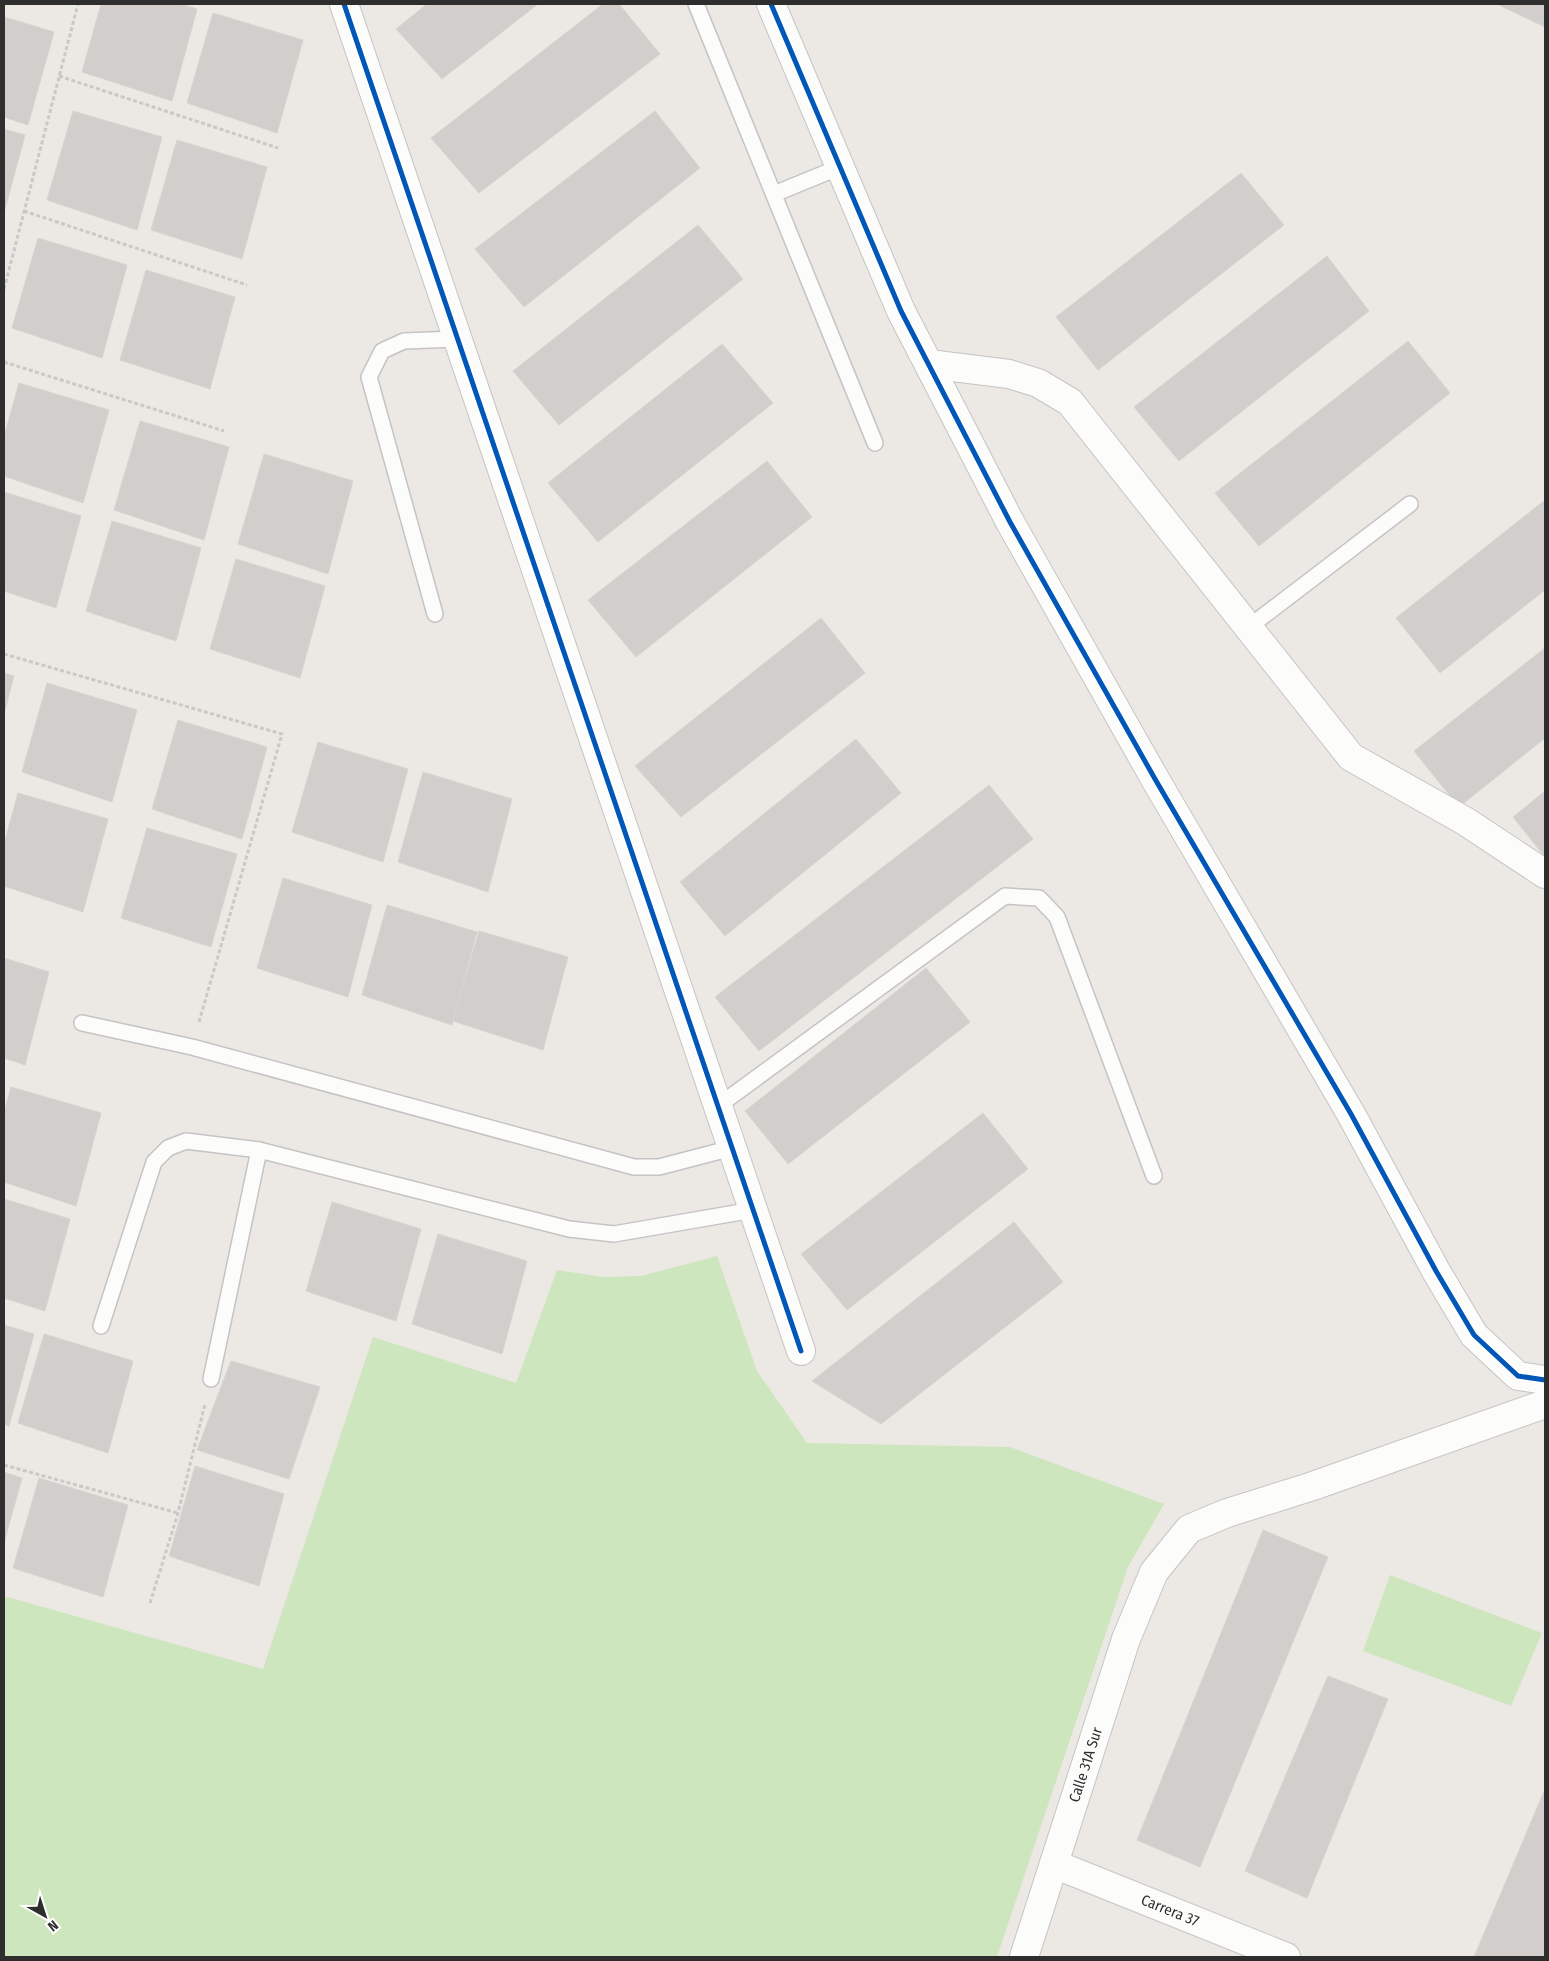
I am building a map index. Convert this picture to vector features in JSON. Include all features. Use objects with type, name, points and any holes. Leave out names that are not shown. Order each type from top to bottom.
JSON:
[{"type":"street","points":[[344,4],[456,339],[801,1351]]},
{"type":"street","points":[[772,4],[901,312],[1010,522],[1155,779],[1351,1114],[1436,1271],[1474,1335],[1518,1376],[1545,1380]]},
{"type":"street","points":[[929,364],[1009,374],[1038,383],[1070,402],[1351,757],[1465,821],[1545,874]]},
{"type":"street","name":"Calle 31A Sur","points":[[1024,1957],[1126,1639],[1154,1572],[1189,1529],[1227,1513],[1310,1487],[1545,1404]]},
{"type":"street","name":"Carrera 37","points":[[1054,1864],[1286,1957]]},
{"type":"lane","points":[[696,4],[875,442]]},
{"type":"lane","points":[[774,194],[840,167]]},
{"type":"lane","points":[[435,614],[370,377],[382,351],[397,344],[404,341],[456,339]]},
{"type":"lane","points":[[1249,627],[1410,504]]},
{"type":"lane","points":[[718,1106],[1005,896],[1039,898],[1057,917],[1154,1176]]},
{"type":"lane","points":[[82,1023],[192,1047],[634,1167],[659,1167],[732,1148]]},
{"type":"lane","points":[[101,1326],[154,1162],[168,1148],[186,1141],[259,1150],[569,1229],[614,1234],[753,1210]]},
{"type":"lane","points":[[211,1379],[259,1150]]},
{"type":"path","points":[[4,289],[78,4]]},
{"type":"path","points":[[59,76],[278,148]]},
{"type":"path","points":[[24,211],[247,285]]},
{"type":"path","points":[[4,362],[224,431]]},
{"type":"path","points":[[4,654],[282,734],[192,1047]]},
{"type":"path","points":[[150,1603],[178,1513],[211,1379]]},
{"type":"path","points":[[4,1465],[178,1513]]},
{"type":"green space","points":[[717,1256],[757,1371],[807,1443],[1010,1447],[1164,1504],[1128,1567],[997,1957],[4,1957],[4,1596],[263,1669],[373,1337],[516,1383],[557,1270],[603,1277],[641,1276]]},
{"type":"green space","points":[[1390,1575],[1542,1633],[1511,1706],[1363,1651]]},
{"type":"building","points":[[101,4],[180,4],[197,9],[172,101],[82,72]]},
{"type":"building","points":[[427,4],[538,4],[442,79],[396,29]]},
{"type":"building","points":[[603,4],[619,4],[660,54],[479,193],[431,138]]},
{"type":"building","points":[[1497,4],[1545,4],[1545,27]]},
{"type":"building","points":[[213,13],[303,40],[277,133],[187,103]]},
{"type":"building","points":[[4,17],[54,32],[28,125],[4,117]]},
{"type":"building","points":[[73,111],[162,137],[137,230],[47,200]]},
{"type":"building","points":[[655,111],[700,168],[524,307],[475,249]]},
{"type":"building","points":[[4,129],[25,135],[4,213]]},
{"type":"building","points":[[177,140],[267,167],[242,259],[151,230]]},
{"type":"building","points":[[1241,173],[1284,225],[1098,370],[1056,317]]},
{"type":"building","points":[[698,225],[743,279],[559,425],[513,371]]},
{"type":"building","points":[[38,238],[127,265],[102,358],[12,328]]},
{"type":"building","points":[[1327,256],[1369,311],[1179,461],[1134,407]]},
{"type":"building","points":[[146,270],[235,297],[210,389],[120,360]]},
{"type":"building","points":[[1408,341],[1450,393],[1259,546],[1215,493]]},
{"type":"building","points":[[722,344],[773,403],[598,542],[548,483]]},
{"type":"building","points":[[19,383],[109,410],[83,503],[4,476],[4,437]]},
{"type":"building","points":[[140,421],[229,447],[204,540],[114,510]]},
{"type":"building","points":[[264,454],[353,481],[328,574],[238,544]]},
{"type":"building","points":[[767,461],[812,517],[636,657],[588,600]]},
{"type":"building","points":[[4,492],[81,516],[56,608],[4,591]]},
{"type":"building","points":[[1545,500],[1545,590],[1440,673],[1396,618]]},
{"type":"building","points":[[112,521],[201,548],[176,641],[86,611]]},
{"type":"building","points":[[236,559],[325,586],[300,678],[210,649]]},
{"type":"building","points":[[821,618],[865,673],[681,817],[635,766]]},
{"type":"building","points":[[1545,648],[1545,738],[1459,807],[1414,751]]},
{"type":"building","points":[[4,673],[14,676],[4,714]]},
{"type":"building","points":[[47,683],[137,710],[112,802],[22,772]]},
{"type":"building","points":[[178,720],[267,747],[242,839],[152,809]]},
{"type":"building","points":[[856,739],[901,793],[725,936],[680,882]]},
{"type":"building","points":[[318,742],[408,769],[383,862],[292,832]]},
{"type":"building","points":[[423,772],[512,799],[488,892],[398,862]]},
{"type":"building","points":[[989,785],[1033,839],[759,1051],[715,997]]},
{"type":"building","points":[[1545,791],[1545,857],[1513,817]]},
{"type":"building","points":[[18,793],[108,819],[83,912],[4,886],[4,844]]},
{"type":"building","points":[[147,828],[237,854],[211,947],[121,918]]},
{"type":"building","points":[[283,878],[372,905],[348,997],[257,968]]},
{"type":"building","points":[[387,905],[477,932],[452,1025],[362,995]]},
{"type":"building","points":[[479,931],[568,957],[543,1050],[453,1021]]},
{"type":"building","points":[[4,958],[49,972],[25,1065],[4,1058]]},
{"type":"building","points":[[926,968],[970,1022],[788,1164],[745,1111]]},
{"type":"building","points":[[11,1087],[101,1113],[76,1206],[4,1182],[4,1113]]},
{"type":"building","points":[[983,1113],[1028,1169],[847,1310],[801,1254]]},
{"type":"building","points":[[4,1199],[70,1219],[45,1311],[4,1298]]},
{"type":"building","points":[[332,1202],[421,1229],[396,1321],[306,1291]]},
{"type":"building","points":[[1014,1222],[1063,1282],[881,1424],[812,1381]]},
{"type":"building","points":[[438,1234],[527,1261],[502,1354],[412,1324]]},
{"type":"building","points":[[4,1325],[34,1334],[9,1426],[4,1424]]},
{"type":"building","points":[[44,1334],[133,1361],[108,1453],[18,1423]]},
{"type":"building","points":[[231,1361],[320,1387],[289,1479],[197,1450]]},
{"type":"building","points":[[195,1466],[284,1494],[259,1586],[169,1556]]},
{"type":"building","points":[[4,1472],[22,1478],[4,1543]]},
{"type":"building","points":[[39,1478],[128,1505],[103,1597],[13,1568]]},
{"type":"building","points":[[1263,1530],[1328,1557],[1200,1867],[1137,1840]]},
{"type":"building","points":[[1328,1676],[1388,1699],[1307,1898],[1245,1871]]},
{"type":"building","points":[[1545,1789],[1545,1957],[1474,1957]]},
{"type":"cycle path","points":[[344,4],[801,1351]]},
{"type":"cycle path","points":[[771,4],[901,311],[1010,522],[1155,779],[1351,1114],[1436,1271],[1474,1335],[1518,1376],[1545,1380]]}]
